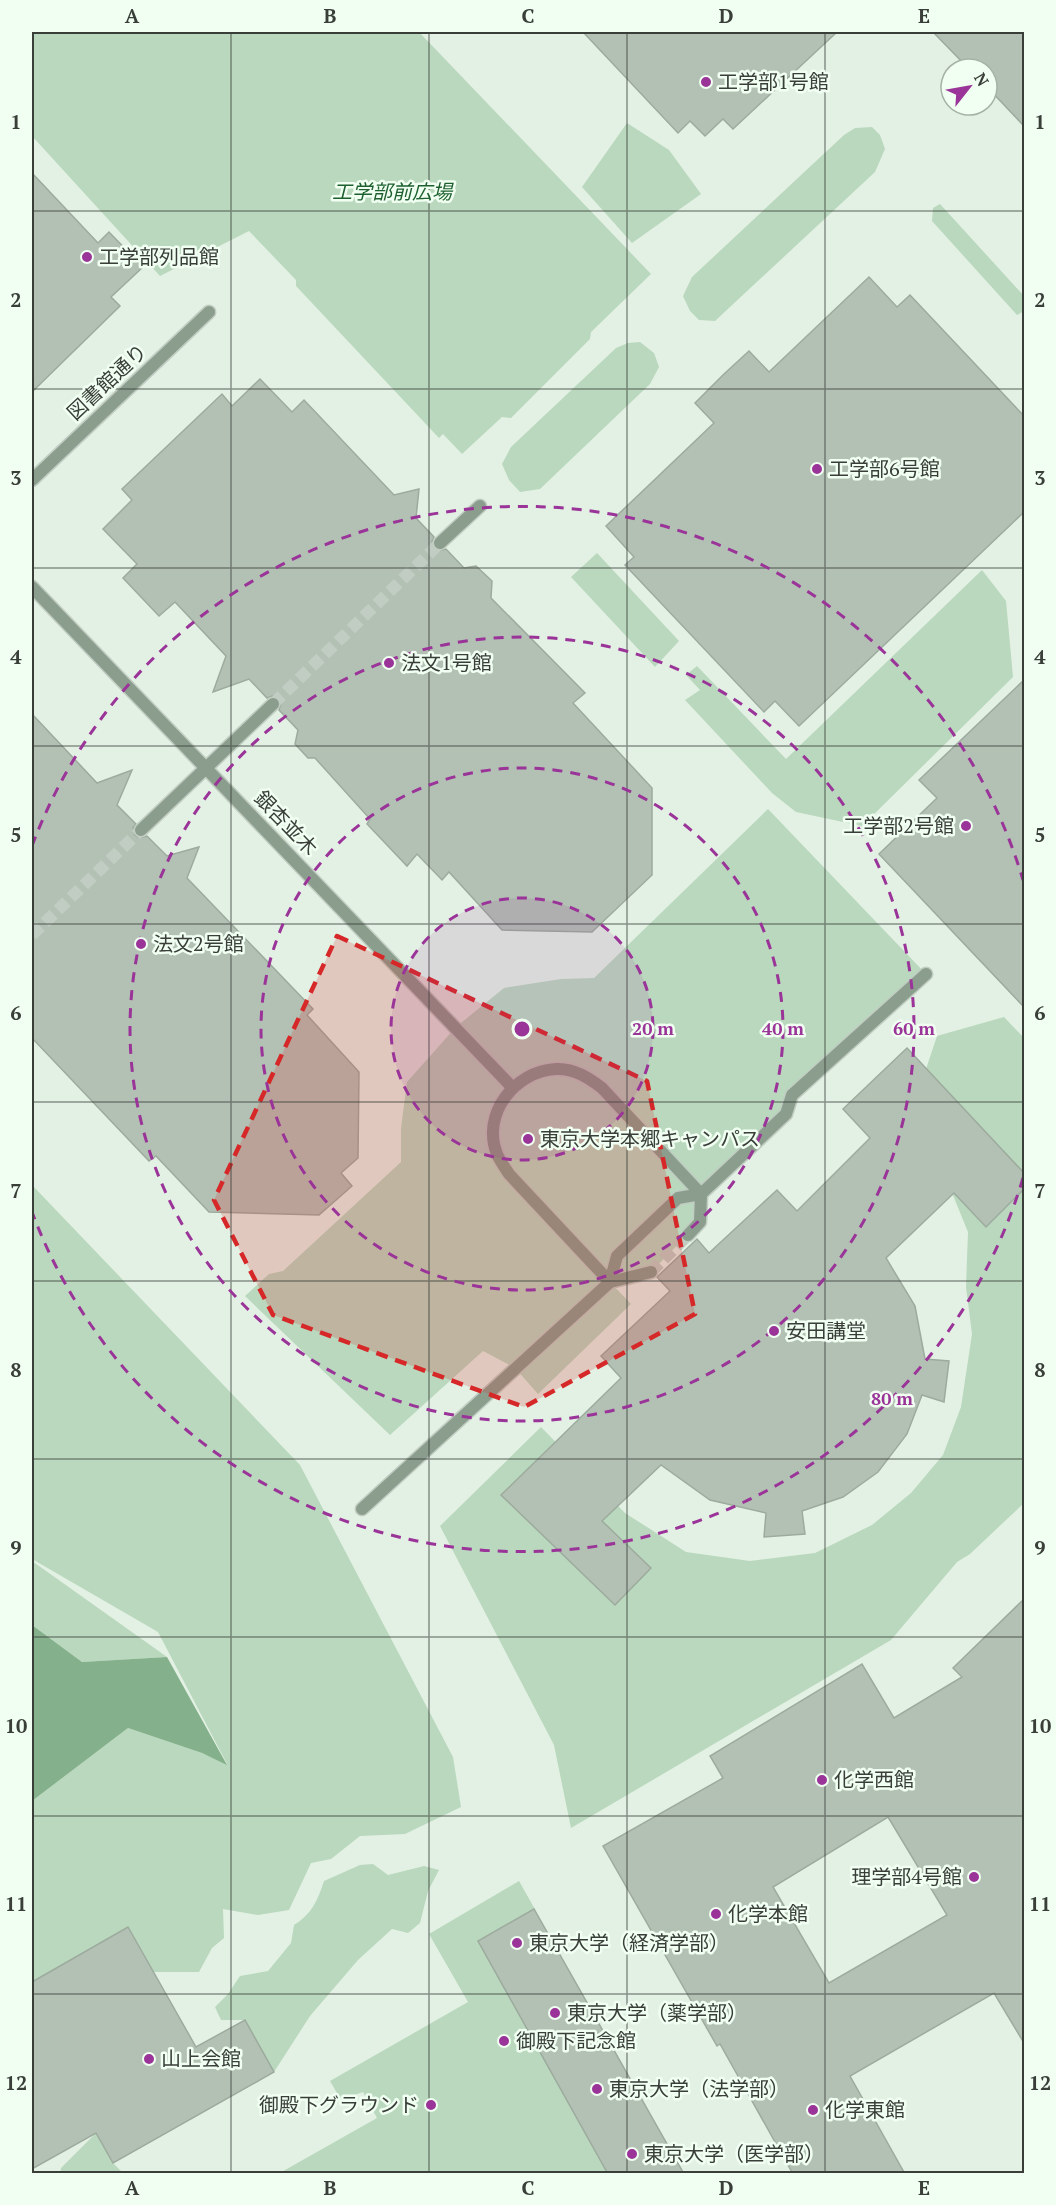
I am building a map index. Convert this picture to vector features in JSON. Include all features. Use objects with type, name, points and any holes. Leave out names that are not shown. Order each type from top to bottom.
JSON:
[{"type":"street","name":"図書館通り","points":[[32,480],[209,312]]},
{"type":"street","points":[[440,543],[480,506]]},
{"type":"street","name":"銀杏並木","points":[[32,587],[512,1087]]},
{"type":"street","points":[[141,830],[273,704]]},
{"type":"street","points":[[610,1282],[617,1256],[678,1198],[701,1194],[786,1114],[792,1095],[926,974]]},
{"type":"street","points":[[610,1282],[509,1174],[496,1153],[494,1129],[499,1106],[512,1087],[531,1074],[557,1068],[582,1074],[602,1088],[701,1194],[700,1222],[688,1235]]},
{"type":"street","points":[[362,1509],[610,1282],[651,1272]]},
{"type":"highlighted area","points":[[337,936],[647,1081],[695,1314],[524,1407],[273,1315],[214,1200]]},
{"type":"green space","name":"工学部前広場","points":[[32,32],[419,32],[651,274],[591,332],[590,339],[511,418],[502,417],[462,454],[443,434],[439,438],[296,286],[296,280],[249,231],[160,276],[32,136]]},
{"type":"green space","points":[[627,123],[669,150],[701,194],[632,243],[582,187]]},
{"type":"green space","points":[[872,127],[880,135],[885,149],[875,172],[715,321],[699,320],[690,311],[683,296],[692,277],[844,135],[855,128]]},
{"type":"green space","points":[[940,204],[1024,296],[1024,311],[1017,315],[932,221],[933,208]]},
{"type":"green space","points":[[640,342],[654,353],[659,367],[650,384],[540,489],[520,492],[509,480],[502,464],[511,447],[616,348],[628,343]]},
{"type":"green space","points":[[597,553],[679,641],[655,667],[571,577]]},
{"type":"green space","points":[[982,570],[1006,601],[1013,677],[862,826],[796,812],[772,793],[685,700],[700,690],[686,675],[697,666],[786,759]]},
{"type":"green space","points":[[768,809],[926,974],[792,1095],[786,1114],[701,1194],[700,1222],[651,1272],[610,1282],[631,1304],[538,1394],[515,1368],[483,1351],[390,1435],[245,1296],[269,1274],[283,1271],[401,1162],[401,1128],[407,1082],[456,1027],[504,988],[561,979],[594,978]]},
{"type":"green space","points":[[1004,1017],[1024,1038],[1024,1503],[970,1554],[957,1562],[891,1640],[571,1828],[554,1745],[440,1526],[541,1427],[625,1513],[686,1552],[750,1561],[815,1553],[872,1525],[911,1493],[943,1455],[961,1407],[972,1334],[966,1287],[968,1232],[915,1102],[937,1036]]},
{"type":"green space","points":[[32,1185],[300,1465],[453,1757],[461,1807],[405,1834],[360,1836],[331,1859],[311,1863],[289,1910],[258,1915],[223,1909],[224,1938],[212,1948],[199,1972],[154,1972],[127,1928],[32,1982],[32,1801],[128,1728],[227,1764],[158,1632],[32,1559]]},
{"type":"green space","points":[[32,1561],[167,1657],[82,1662],[32,1625]]},
{"type":"green space","points":[[373,1864],[388,1875],[424,1866],[439,1870],[428,1891],[420,1923],[408,1933],[392,1929],[358,1960],[310,2016],[274,2072],[245,2020],[221,2020],[215,2007],[228,1994],[240,1976],[268,1971],[291,1943],[294,1925],[305,1917],[313,1906],[324,1881],[360,1865]]},
{"type":"green space","name":"御殿下記念館","points":[[519,1881],[684,2173],[278,2174],[377,2118],[363,2092],[341,2100],[330,2081],[468,2002],[429,1934]]},
{"type":"green space","points":[[96,2133],[113,2163],[123,2173],[60,2174],[61,2168]]},
{"type":"shaded area","points":[[32,1625],[82,1662],[167,1657],[227,1765],[202,1753],[128,1728],[32,1801]]},
{"type":"building","name":"工学部1号館","points":[[583,32],[837,32],[733,129],[723,119],[705,136],[690,121],[678,133]]},
{"type":"building","points":[[933,32],[1024,32],[1024,126],[999,100],[999,57],[957,57]]},
{"type":"building","name":"工学部列品館","points":[[32,173],[98,243],[109,232],[143,267],[111,297],[120,306],[32,392]]},
{"type":"building","name":"工学部6号館","points":[[869,277],[897,307],[910,295],[1024,416],[1024,512],[799,726],[775,701],[764,712],[625,565],[634,557],[606,526],[714,423],[695,403],[724,374],[749,351],[769,372]]},
{"type":"building","name":"法文1号館","points":[[260,379],[292,412],[304,400],[394,495],[419,489],[416,518],[434,537],[432,541],[434,548],[438,551],[446,549],[464,568],[476,566],[492,581],[491,598],[585,693],[573,703],[652,788],[652,875],[592,932],[502,930],[449,872],[442,880],[417,854],[407,866],[367,824],[370,819],[315,758],[308,758],[295,744],[298,730],[279,710],[281,703],[279,698],[272,696],[267,698],[249,679],[213,692],[226,656],[175,602],[159,616],[123,578],[137,564],[103,529],[132,500],[122,489],[222,394],[232,406]]},
{"type":"building","name":"工学部2号館","points":[[1024,680],[1024,1007],[879,854],[937,798],[919,780]]},
{"type":"building","name":"法文2号館","points":[[32,714],[97,783],[132,770],[117,805],[136,824],[133,828],[135,835],[139,838],[147,836],[167,856],[199,847],[187,878],[313,1009],[307,1015],[359,1072],[358,1158],[341,1173],[352,1186],[319,1215],[209,1212],[156,1156],[149,1161],[32,1038]]},
{"type":"building","name":"安田講堂","points":[[907,1048],[1024,1173],[1024,1189],[986,1227],[954,1193],[886,1258],[915,1306],[925,1359],[949,1361],[944,1402],[922,1395],[907,1434],[878,1472],[843,1497],[802,1511],[805,1534],[764,1537],[766,1513],[710,1500],[661,1465],[602,1521],[651,1568],[615,1605],[501,1495],[621,1378],[601,1356],[670,1291],[657,1277],[697,1239],[709,1253],[777,1190],[797,1211],[870,1138],[843,1109]]},
{"type":"building","points":[[1024,1599],[1024,2043],[994,1993],[850,2076],[905,2174],[793,2174],[720,2044],[717,2046],[603,1846],[723,1778],[710,1756],[862,1664],[894,1718],[962,1677],[953,1668]],"holes":[[[888,1817],[947,1915],[829,1983],[773,1887]]]},
{"type":"building","points":[[534,1909],[684,2174],[608,2174],[478,1941]]},
{"type":"building","name":"山上会館","points":[[128,1927],[196,2047],[245,2020],[274,2072],[113,2163],[96,2133],[32,2169],[32,1982]]},
{"type":"tunnel","points":[[273,704],[440,543]]},
{"type":"tunnel","points":[[32,935],[141,830]]},
{"type":"tunnel","points":[[651,1272],[688,1235]]},
{"type":"place","name":"工学部1号館","points":[[706,82]]},
{"type":"place","name":"工学部列品館","points":[[87,257]]},
{"type":"place","name":"工学部6号館","points":[[817,469]]},
{"type":"place","name":"法文1号館","points":[[389,663]]},
{"type":"place","name":"工学部2号館","points":[[966,826]]},
{"type":"place","name":"法文2号館","points":[[141,944]]},
{"type":"place","name":"東京大学本郷キャンパス","points":[[528,1139]]},
{"type":"place","name":"安田講堂","points":[[774,1331]]},
{"type":"place","name":"化学西館","points":[[822,1780]]},
{"type":"place","name":"理学部4号館","points":[[974,1877]]},
{"type":"place","name":"化学本館","points":[[716,1914]]},
{"type":"place","name":"東京大学（経済学部）","points":[[517,1943]]},
{"type":"place","name":"東京大学（薬学部）","points":[[555,2013]]},
{"type":"place","name":"御殿下記念館","points":[[504,2041]]},
{"type":"place","name":"山上会館","points":[[149,2059]]},
{"type":"place","name":"東京大学（法学部）","points":[[597,2089]]},
{"type":"place","name":"御殿下グラウンド","points":[[431,2105]]},
{"type":"place","name":"化学東館","points":[[813,2110]]},
{"type":"place","name":"東京大学（医学部）","points":[[632,2154]]}]
